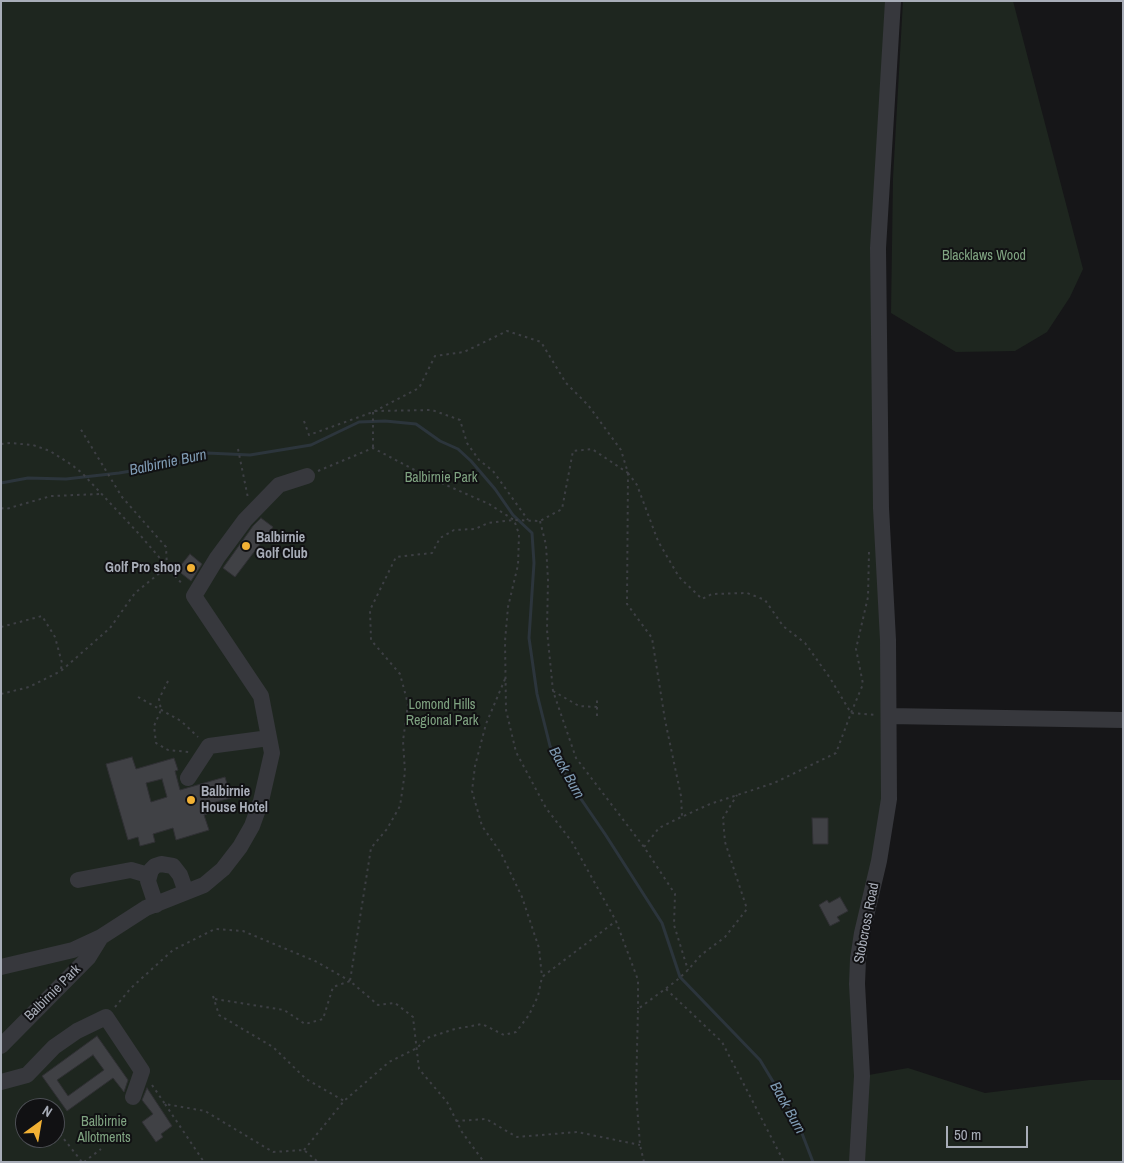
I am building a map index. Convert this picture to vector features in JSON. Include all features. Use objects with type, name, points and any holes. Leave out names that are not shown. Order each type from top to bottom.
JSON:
[{"type":"street","name":"Stobcross Road","points":[[857,1162],[862,1076],[858,959],[885,829],[889,799],[888,640],[881,508],[878,248],[892,1]]},
{"type":"street","points":[[194,596],[216,558],[251,514],[279,485],[307,476]]},
{"type":"street","name":"Balbirnie Park","points":[[1,967],[73,950],[101,937],[146,908],[204,885],[223,870],[240,847],[252,826],[261,801],[272,753],[261,696],[194,596]]},
{"type":"street","points":[[889,716],[1123,720]]},
{"type":"street","points":[[188,778],[208,746],[269,738]]},
{"type":"street","points":[[156,905],[149,887],[148,875],[151,870],[161,864],[174,866],[186,892]]},
{"type":"street","points":[[78,880],[131,870],[148,875]]},
{"type":"street","name":"Balbirnie Park","points":[[1,1046],[88,958],[101,937]]},
{"type":"street","points":[[1,1082],[27,1075],[54,1047],[106,1017],[142,1071],[133,1097]]},
{"type":"path","points":[[304,421],[309,434],[373,412],[419,388],[435,356],[464,352],[507,331],[541,342],[566,383],[588,404],[621,450],[628,473],[627,604],[652,638],[665,720],[681,796],[682,816]]},
{"type":"path","points":[[373,412],[432,410],[460,420],[467,443],[478,460],[493,471],[528,520]]},
{"type":"path","points":[[372,448],[373,412]]},
{"type":"path","points":[[80,428],[122,498],[166,547],[167,567]]},
{"type":"path","points":[[1,444],[33,445],[50,451],[82,472],[194,596]]},
{"type":"path","points":[[307,476],[372,448]]},
{"type":"path","points":[[372,448],[428,478],[489,504],[514,520],[519,534],[518,565],[508,607],[505,640],[506,710],[516,752],[546,808],[572,842],[616,921],[638,980],[636,1092],[640,1145],[644,1162]]},
{"type":"path","points":[[238,449],[251,514]]},
{"type":"path","points":[[350,981],[371,848],[387,829],[400,806],[405,772],[403,741],[408,704],[400,674],[372,640],[370,610],[396,557],[432,553],[440,538],[454,530],[476,529],[488,523],[514,520],[540,521],[562,509],[573,451],[592,449],[628,473],[637,485],[658,540],[679,576],[702,599],[712,594],[747,593],[765,600],[783,626],[805,643],[830,678],[851,713]]},
{"type":"path","points":[[1,508],[6,509],[51,496],[101,494]]},
{"type":"path","points":[[540,521],[546,545],[548,580],[547,630],[554,690],[576,758],[644,847],[675,894],[674,925],[688,970]]},
{"type":"path","points":[[644,847],[659,828],[682,816],[710,804],[774,783],[836,753],[863,684],[856,649],[868,597],[869,552]]},
{"type":"path","points":[[1,694],[29,687],[61,671],[110,628],[135,593],[167,567]]},
{"type":"path","points":[[1,627],[42,616],[55,638],[62,663],[61,671]]},
{"type":"path","points":[[304,1150],[344,1101],[389,1062],[417,1048],[427,1038],[464,1027],[482,1024],[504,1035],[516,1032],[529,1015],[538,996],[542,976],[539,948],[522,897],[501,853],[482,826],[472,791],[475,766],[486,724],[506,677]]},
{"type":"path","points":[[168,681],[159,699],[161,710],[154,726],[156,743],[168,750],[187,752],[208,746]]},
{"type":"path","points":[[554,690],[579,706],[597,707]]},
{"type":"path","points":[[138,697],[181,721],[208,746]]},
{"type":"path","points":[[597,697],[597,717]]},
{"type":"path","points":[[851,713],[889,716]]},
{"type":"path","points":[[638,1009],[676,981],[700,955],[725,937],[748,909],[725,842],[724,818],[737,795]]},
{"type":"path","points":[[542,976],[616,921]]},
{"type":"path","points":[[106,1017],[131,988],[173,950],[214,929],[243,931],[315,961],[350,981],[378,1005],[395,1003],[413,1017],[419,1069],[447,1102],[456,1121],[484,1162]]},
{"type":"path","points":[[344,1101],[306,1079],[273,1048],[219,1015],[214,998],[284,1010],[306,1024],[323,1019],[333,987],[350,981]]},
{"type":"path","points":[[666,989],[722,1042],[784,1162]]},
{"type":"path","points":[[142,1071],[204,1162]]},
{"type":"path","points":[[165,1104],[205,1111],[273,1152],[304,1150],[318,1162]]},
{"type":"path","points":[[456,1121],[486,1119],[517,1137],[577,1132],[640,1145]]},
{"type":"path","points":[[65,1140],[83,1162],[101,1149]]},
{"type":"green space","name":"Lomond Hills Regional Park","points":[[1,1],[893,1],[878,248],[889,799],[858,959],[863,1076],[908,1068],[985,1093],[1090,1080],[1123,1080],[1123,1162],[1,1162]]},
{"type":"green space","name":"Blacklaws Wood","points":[[903,1],[1013,1],[1083,269],[1070,297],[1047,332],[1015,351],[956,352],[891,313],[893,178]]},
{"type":"building","name":"Balbirnie Golf Club","points":[[261,518],[273,527],[235,577],[223,568],[253,526]]},
{"type":"building","name":"Golf Pro shop","points":[[190,554],[202,564],[191,581],[177,570]]},
{"type":"building","name":"Balbirnie House Hotel","points":[[132,757],[136,769],[174,758],[178,770],[175,771],[180,790],[225,777],[231,798],[204,805],[207,814],[204,815],[209,830],[176,840],[173,828],[153,834],[155,842],[140,846],[138,837],[128,840],[106,764]],"holes":[[[162,779],[167,797],[151,802],[146,783]]]},
{"type":"building","points":[[812,818],[828,818],[828,844],[813,844]]},
{"type":"building","points":[[840,897],[848,911],[837,917],[840,921],[830,926],[819,905],[827,900],[829,903]]},
{"type":"building","points":[[97,1036],[128,1080],[124,1092],[113,1078],[67,1111],[65,1108],[65,1098],[58,1098],[42,1076]],"holes":[[[93,1055],[104,1070],[68,1096],[57,1080]]]},
{"type":"building","points":[[147,1088],[172,1126],[161,1134],[163,1137],[156,1142],[142,1122],[153,1114],[142,1100]]},
{"type":"waterway","name":"Back Burn","points":[[1,483],[28,478],[66,479],[119,473],[174,464],[207,453],[250,455],[311,445],[359,422],[385,421],[416,424],[440,441],[458,449],[495,489],[513,515],[532,533],[534,563],[529,638],[537,694],[550,746],[570,783],[662,923],[680,977],[760,1060],[798,1123],[813,1162]]},
{"type":"place","name":"Balbirnie Golf Club","points":[[246,546]]},
{"type":"place","name":"Golf Pro shop","points":[[191,568]]},
{"type":"place","name":"Balbirnie House Hotel","points":[[191,800]]},
{"type":"water label","name":"Balbirnie Burn","points":[[168,463]]},
{"type":"park label","name":"Balbirnie Allotments","points":[[104,1130]]}]
